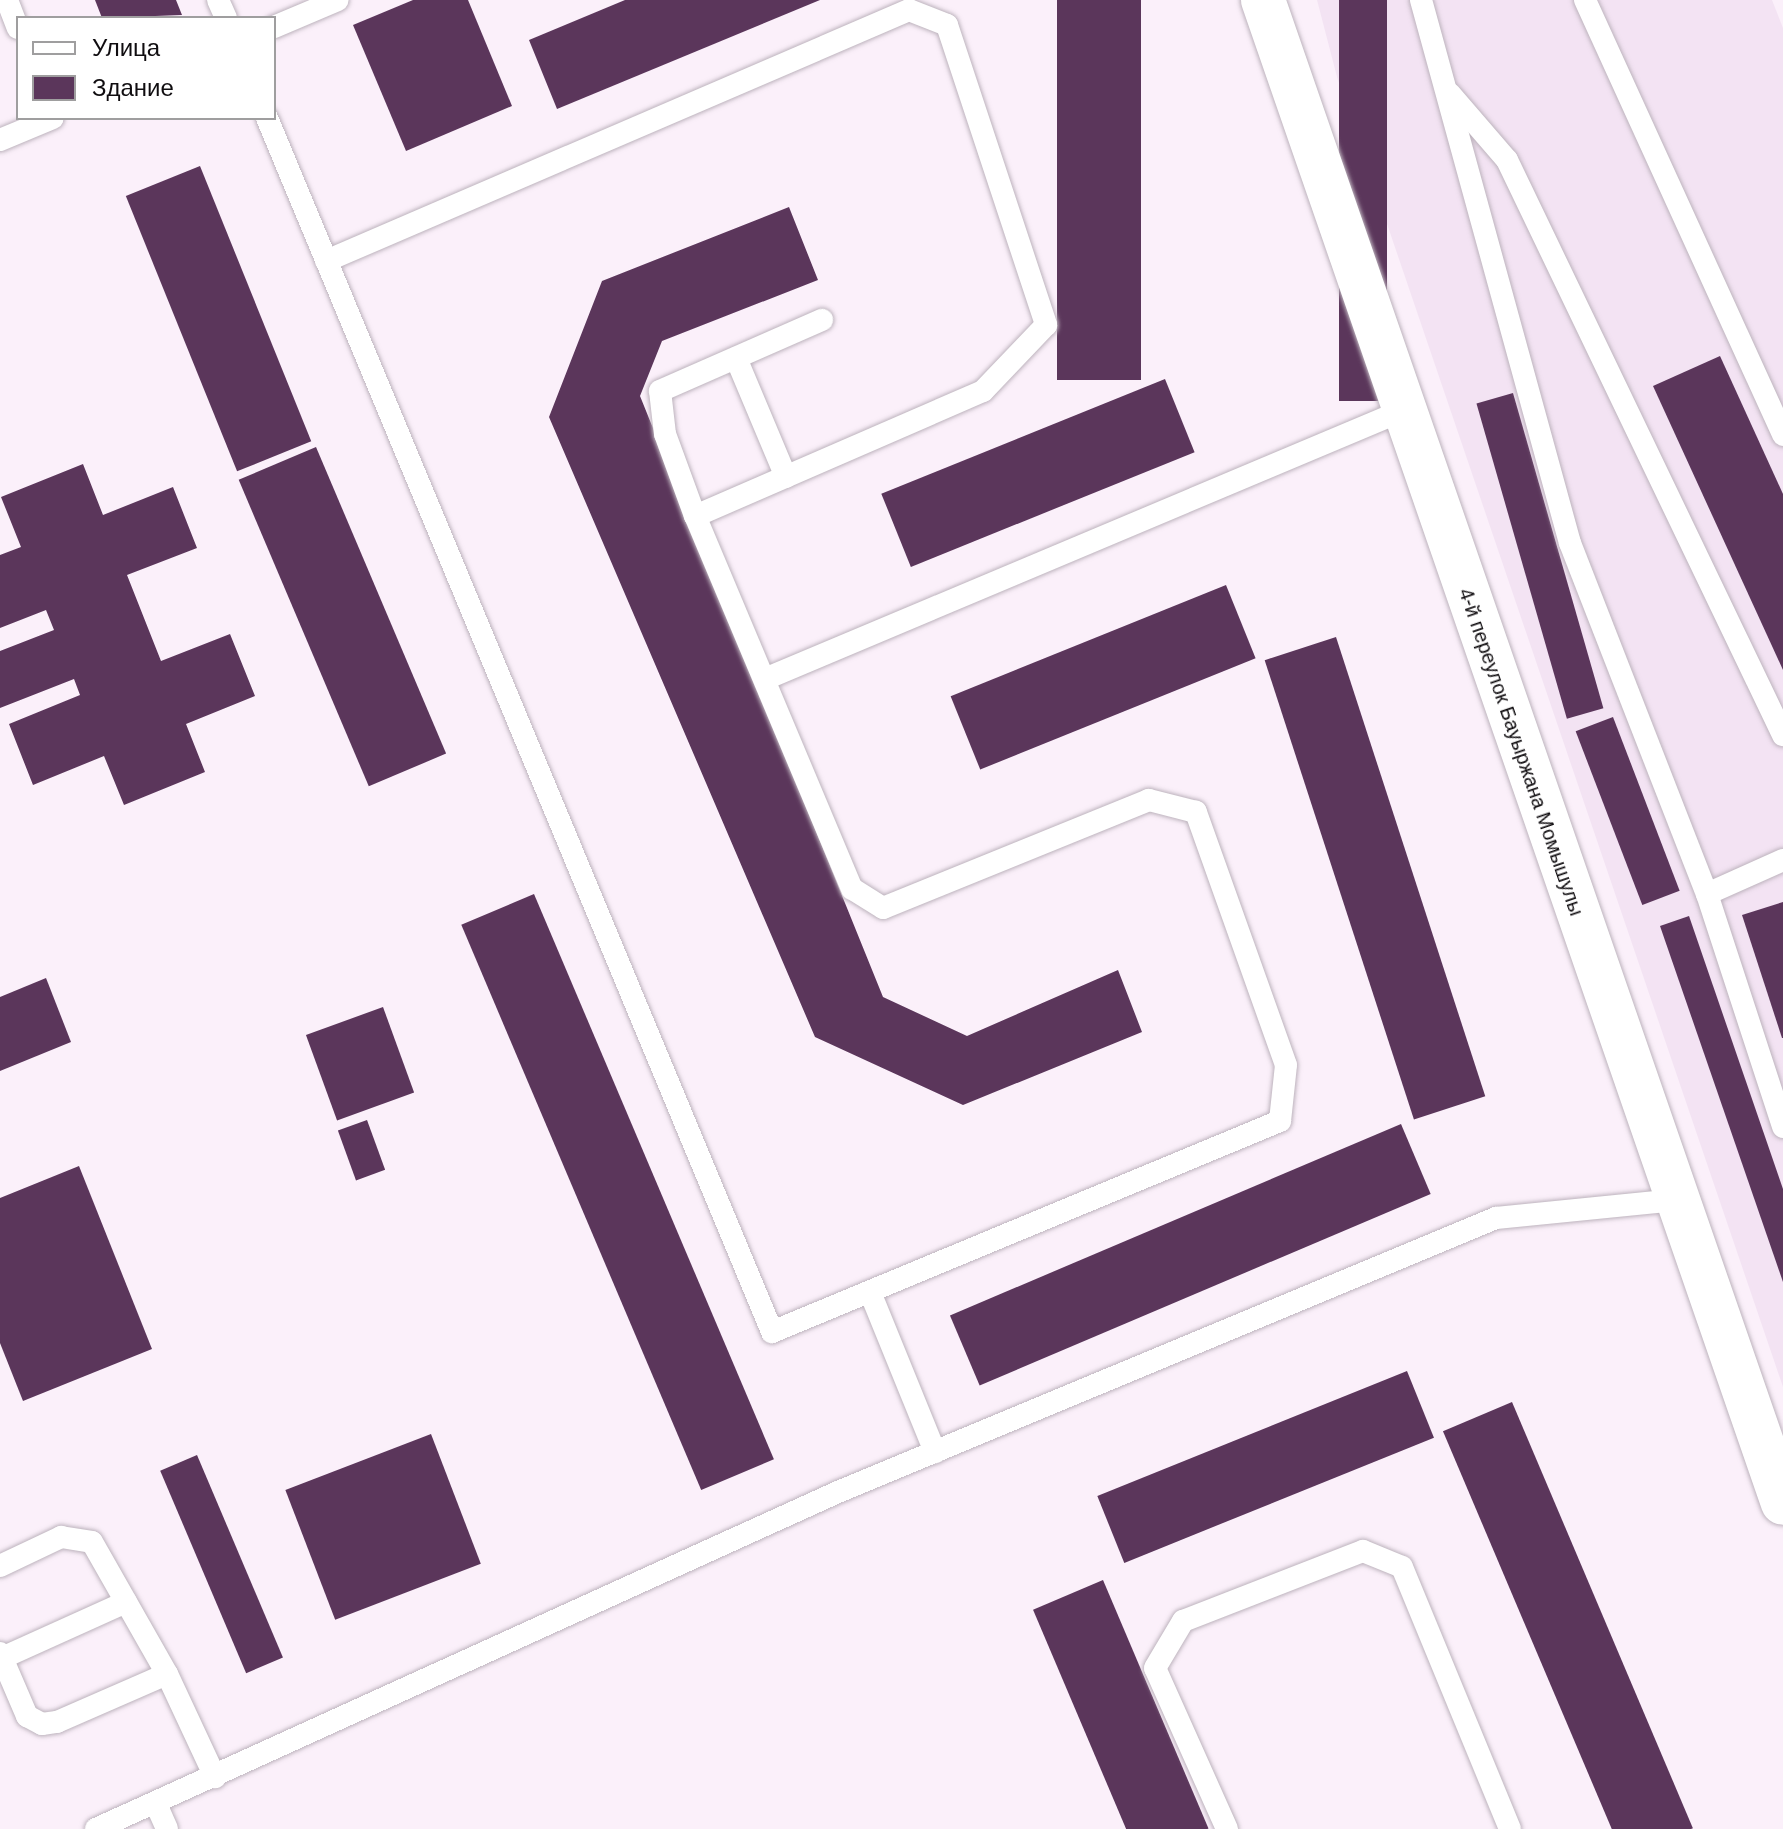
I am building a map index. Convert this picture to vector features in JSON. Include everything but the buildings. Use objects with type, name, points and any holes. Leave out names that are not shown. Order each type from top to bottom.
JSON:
[{"type":"street","name":"4-й переулок Бауыржана Момышулы","points":[[1263,0],[1783,1503]]},
{"type":"lane","points":[[7,0],[16,23]]},
{"type":"lane","points":[[276,26],[338,0]]},
{"type":"lane","points":[[1421,0],[1449,93],[1487,254],[1570,543],[1707,894],[1783,1127]]},
{"type":"lane","points":[[1585,0],[1783,435]]},
{"type":"lane","points":[[326,261],[909,10],[947,25],[1046,325],[983,391],[695,516]]},
{"type":"lane","points":[[1449,93],[1507,160],[1783,735]]},
{"type":"lane","points":[[0,140],[48,120]]},
{"type":"lane","points":[[268,120],[772,1332],[1280,1121],[1286,1065],[1196,812],[1149,800],[883,908],[852,889],[695,516],[665,434],[660,391],[822,320]]},
{"type":"lane","points":[[736,358],[786,477]]},
{"type":"lane","points":[[765,679],[1404,410]]},
{"type":"lane","points":[[1707,894],[1783,860]]},
{"type":"lane","points":[[96,1829],[935,1452],[1496,1218],[1676,1200]]},
{"type":"lane","points":[[870,1292],[935,1452]]},
{"type":"lane","points":[[0,1566],[61,1537],[76,1535],[92,1542],[167,1674],[215,1777]]},
{"type":"lane","points":[[1227,1829],[1155,1668],[1183,1621],[1363,1551],[1402,1567],[1510,1829]]},
{"type":"lane","points":[[126,1602],[1,1655],[27,1716],[42,1724],[57,1722],[167,1674]]},
{"type":"lane","points":[[156,1804],[167,1829]]},
{"type":"shaded area","points":[[1317,0],[1772,0],[1783,28],[1783,1387],[1337,77]]}]
